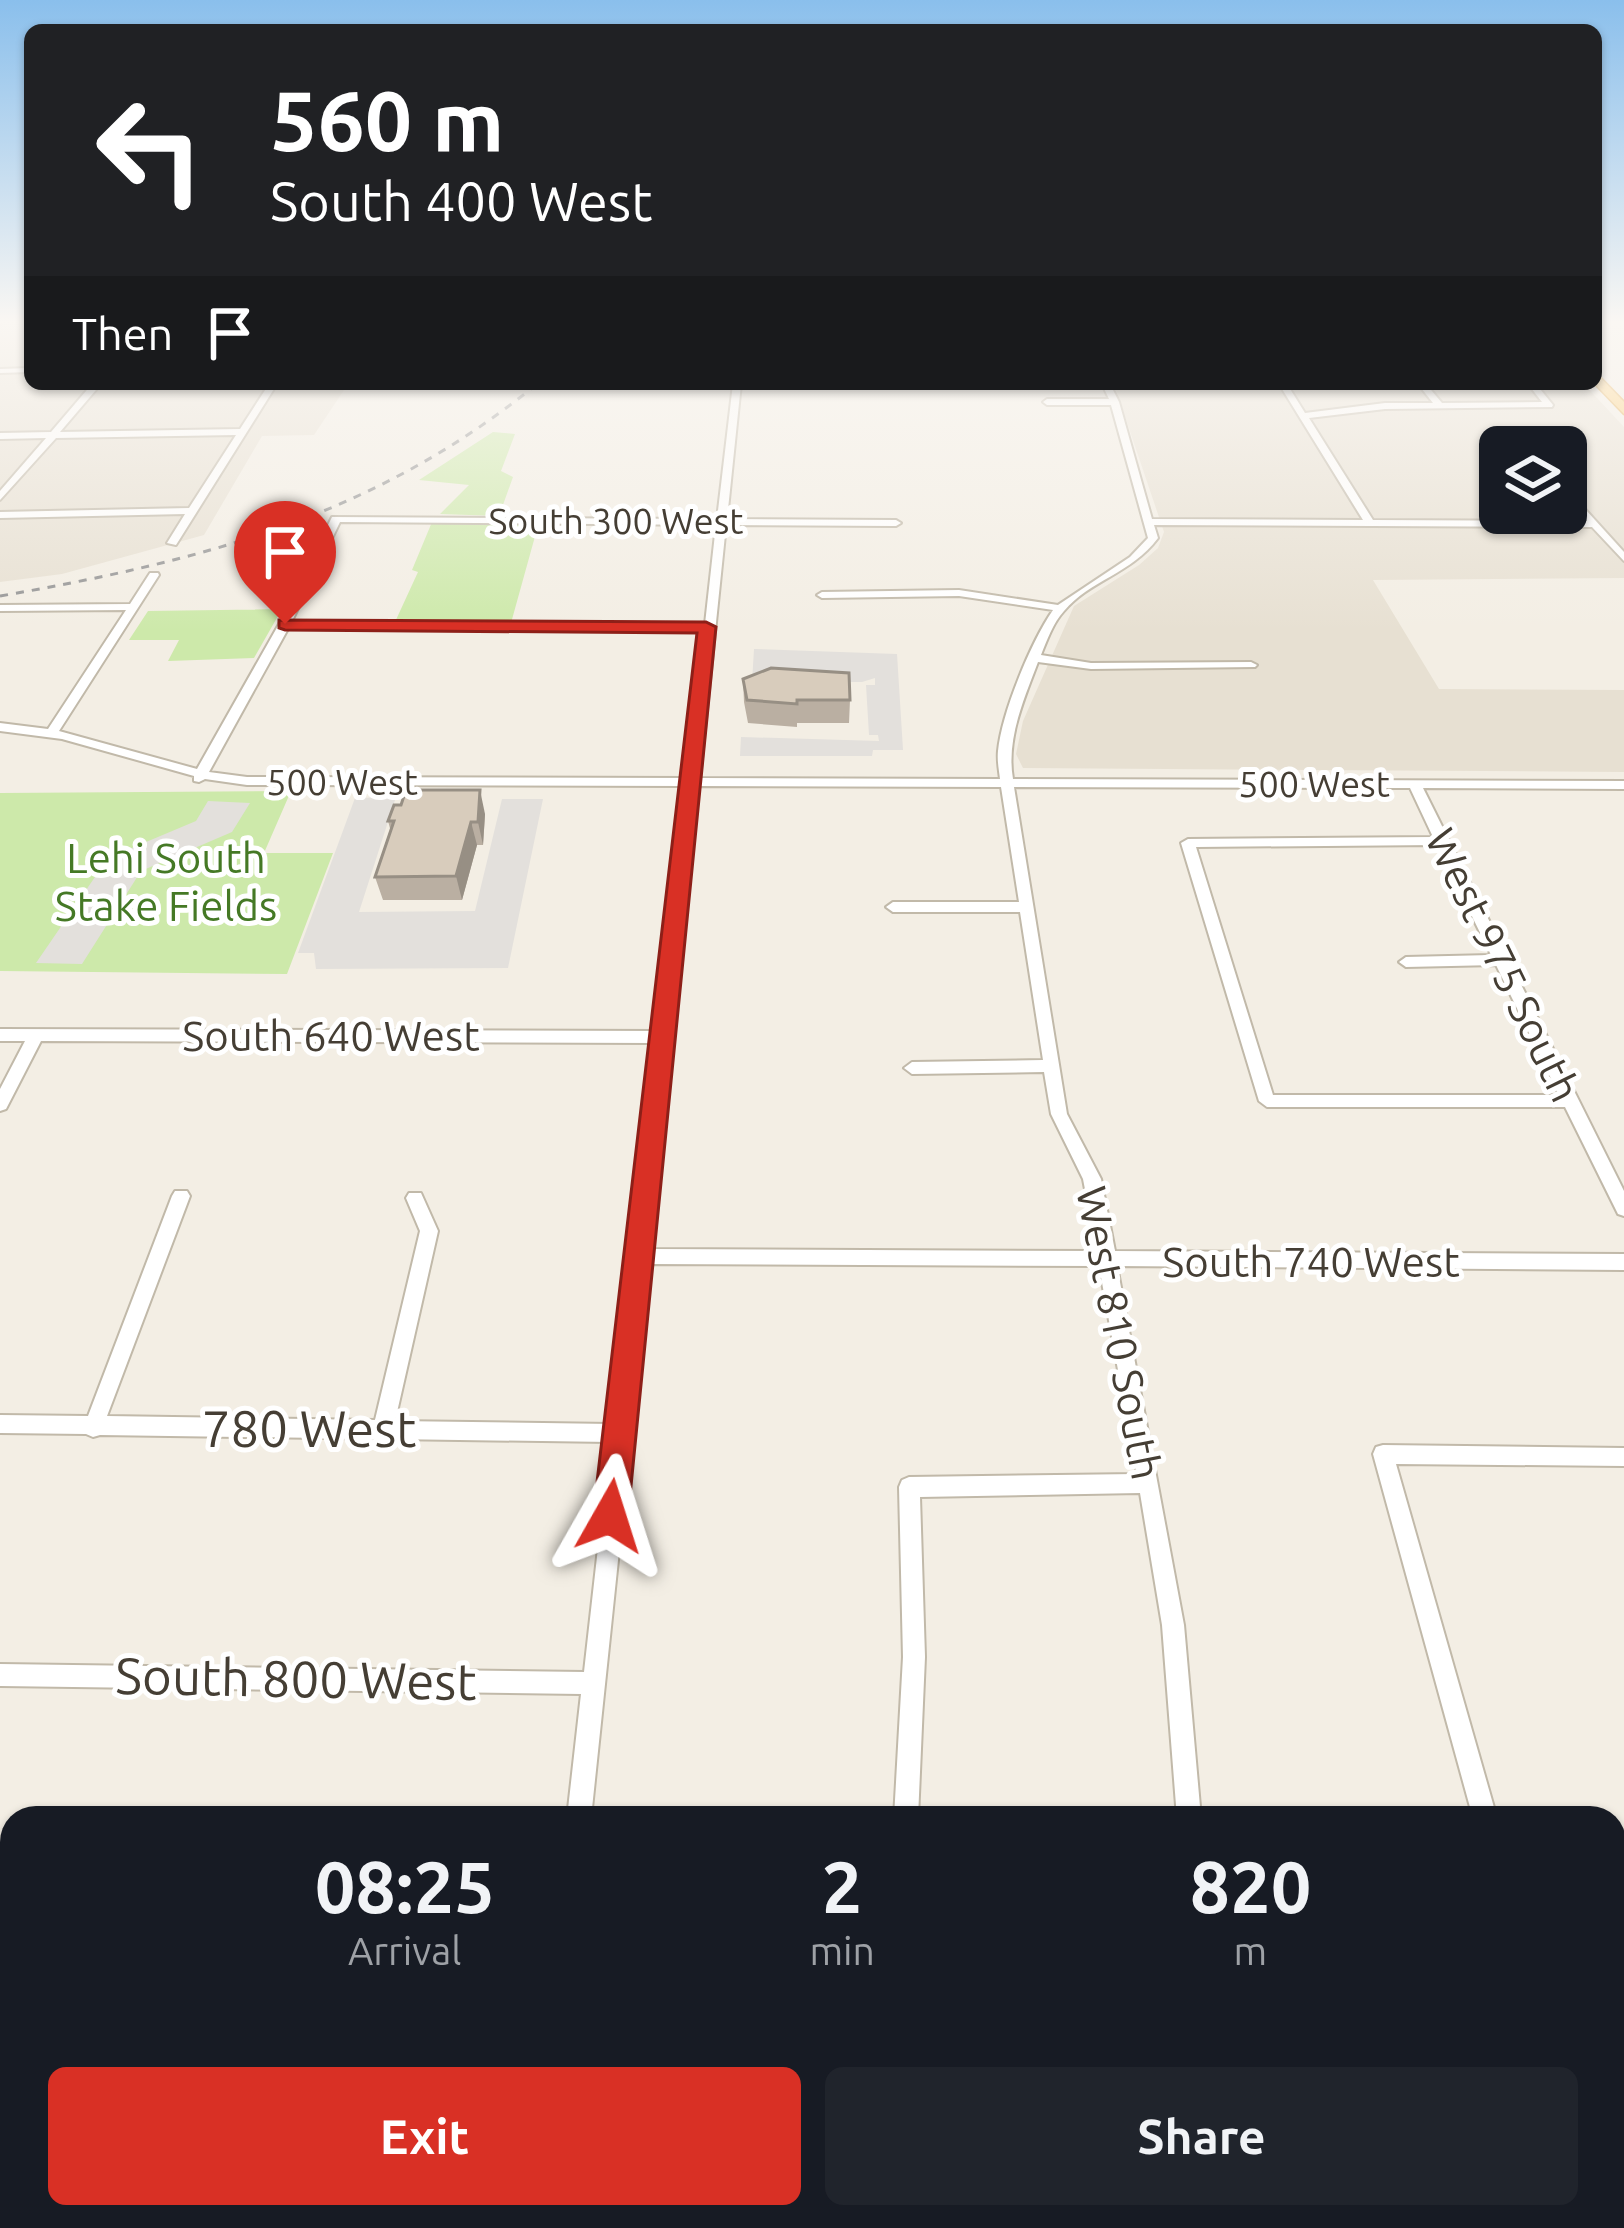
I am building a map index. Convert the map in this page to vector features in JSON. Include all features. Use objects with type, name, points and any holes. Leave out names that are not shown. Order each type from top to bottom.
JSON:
[{"type":"street","points":[[0,497],[62,423]]},
{"type":"street","points":[[172,543],[247,423]]},
{"type":"street","points":[[580,1806],[732,423]]},
{"type":"street","points":[[822,595],[959,593],[1059,608],[1144,553],[1153,538],[1121,423]]},
{"type":"street","points":[[1307,423],[1369,523]]},
{"type":"street","points":[[0,436],[242,431]]},
{"type":"street","points":[[0,515],[193,511]]},
{"type":"street","points":[[1587,516],[1624,558]]},
{"type":"street","name":"South 300 West","points":[[285,624],[336,519],[896,523]]},
{"type":"street","points":[[1148,522],[1594,524]]},
{"type":"street","points":[[54,730],[154,575]]},
{"type":"street","points":[[0,608],[134,607]]},
{"type":"street","name":"West 810 South","points":[[1059,608],[1008,722],[1005,784],[1059,1114],[1093,1179],[1149,1484],[1173,1625],[1188,1806]]},
{"type":"street","points":[[199,778],[285,624],[706,627]]},
{"type":"street","points":[[1037,658],[1091,666],[1251,665]]},
{"type":"street","name":"500 West","points":[[0,727],[54,730],[199,778],[1624,785]]},
{"type":"street","name":"West 975 South","points":[[1414,784],[1624,1209]]},
{"type":"street","points":[[1442,841],[1188,843],[1268,1101],[1570,1101]]},
{"type":"street","points":[[893,907],[1025,907]]},
{"type":"street","points":[[1406,962],[1501,960]]},
{"type":"street","name":"South 640 West","points":[[0,1035],[662,1037]]},
{"type":"street","points":[[0,1105],[36,1035]]},
{"type":"street","points":[[912,1068],[1051,1066]]},
{"type":"street","points":[[93,1428],[181,1196]]},
{"type":"street","points":[[383,1429],[429,1231],[415,1198]]},
{"type":"street","name":"South 740 West","points":[[638,1256],[1624,1262]]},
{"type":"street","name":"780 West","points":[[0,1424],[620,1432]]},
{"type":"street","points":[[1482,1806],[1383,1454],[1624,1456]]},
{"type":"street","points":[[907,1806],[914,1657],[909,1487],[1149,1484]]},
{"type":"street","name":"South 800 West","points":[[0,1675],[592,1683]]},
{"type":"shaded area","points":[[0,423],[322,423],[314,435],[262,436],[204,535],[62,574],[0,582]]},
{"type":"shaded area","points":[[1127,423],[1620,423],[1624,427],[1624,578],[1373,580],[1439,689],[1624,690],[1624,772],[1023,768],[1016,754],[1023,721],[1074,606],[1158,548],[1164,532]]},
{"type":"shaded area","points":[[754,649],[897,654],[903,750],[873,750],[872,756],[740,756],[741,737],[879,741],[878,735],[869,735],[866,685],[875,685],[875,678],[752,682]]},
{"type":"shaded area","points":[[396,797],[359,912],[475,911],[502,799],[543,799],[508,968],[316,969],[314,953],[298,953],[355,798]]},
{"type":"shaded area","points":[[208,801],[250,803],[232,832],[141,871],[82,964],[36,963],[108,858],[196,821]]},
{"type":"green space","points":[[493,432],[515,434],[501,471],[513,477],[499,516],[440,514],[469,485],[419,480]]},
{"type":"green space","points":[[432,522],[539,522],[511,623],[395,622],[418,572],[412,570]]},
{"type":"green space","points":[[282,609],[254,658],[168,661],[179,640],[129,640],[148,611]]},
{"type":"green space","name":"Lehi South Stake Fields","points":[[291,791],[264,853],[333,853],[287,974],[0,971],[0,793]]},
{"type":"building","points":[[771,668],[849,673],[850,700],[797,700],[797,704],[747,700],[743,679]]},
{"type":"building","points":[[406,790],[480,790],[478,822],[471,822],[456,876],[375,877],[394,821],[388,821]]},
{"type":"railway","points":[[0,596],[146,567],[284,526],[413,468],[485,423]]},
{"type":"route","points":[[285,624],[706,627],[695,769],[610,1516]]}]
